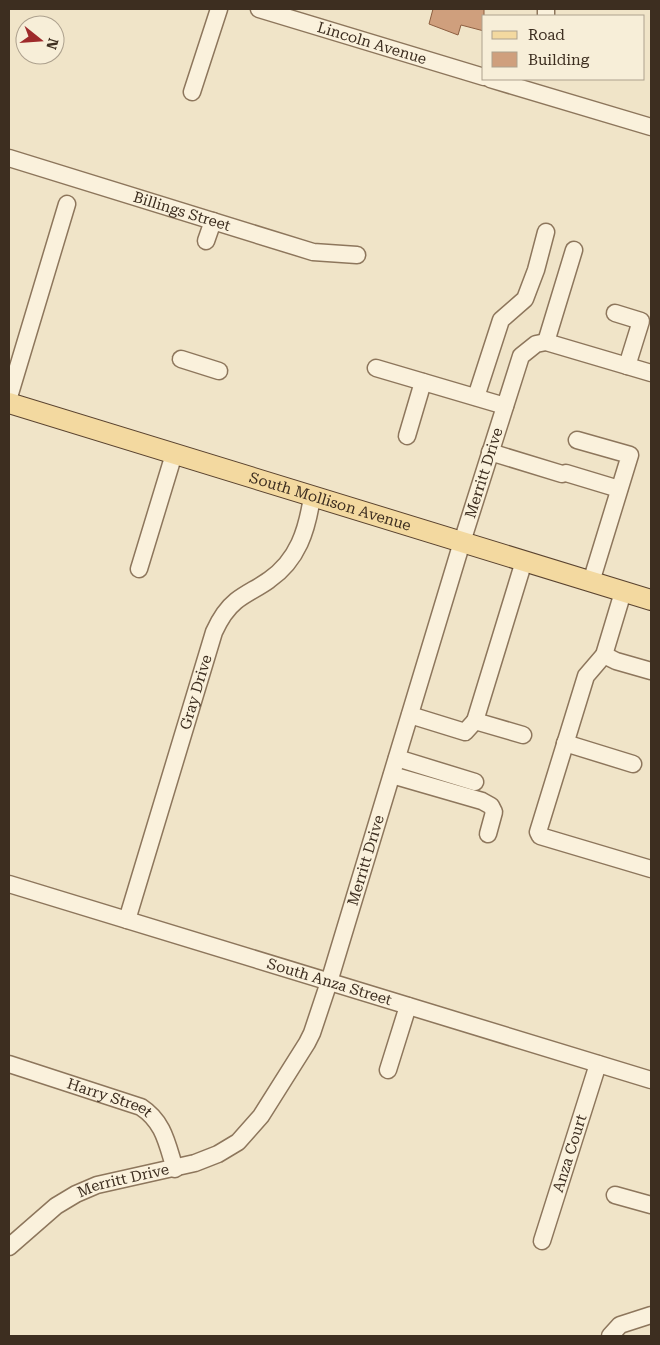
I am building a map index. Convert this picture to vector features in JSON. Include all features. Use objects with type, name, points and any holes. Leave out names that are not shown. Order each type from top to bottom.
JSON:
[{"type":"main road","name":"South Mollison Avenue","points":[[9,403],[651,600]]},
{"type":"street","points":[[192,92],[219,9]]},
{"type":"street","name":"Lincoln Avenue","points":[[259,9],[482,76]]},
{"type":"street","points":[[497,80],[531,85],[651,127]]},
{"type":"street","name":"Billings Street","points":[[9,158],[313,252],[357,255]]},
{"type":"street","points":[[9,397],[67,204]]},
{"type":"street","points":[[206,241],[212,221]]},
{"type":"street","points":[[476,397],[501,320],[525,299],[536,270],[546,232]]},
{"type":"street","points":[[574,250],[551,343],[651,372]]},
{"type":"street","points":[[615,313],[646,323],[627,366]]},
{"type":"street","name":"Merritt Drive","points":[[9,1247],[56,1206],[76,1194],[97,1185],[195,1163],[218,1154],[238,1142],[261,1116],[312,1033],[462,542],[521,356],[536,344],[551,343]]},
{"type":"street","points":[[181,359],[219,371]]},
{"type":"street","points":[[376,368],[505,406]]},
{"type":"street","points":[[407,436],[423,382]]},
{"type":"street","points":[[577,440],[630,455],[591,582]]},
{"type":"street","points":[[490,452],[619,489]]},
{"type":"street","points":[[139,569],[174,454]]},
{"type":"street","name":"Gray Drive","points":[[127,920],[214,632],[221,617],[235,602],[278,573],[294,555],[307,525],[312,497]]},
{"type":"street","points":[[410,715],[464,732],[475,722],[524,561]]},
{"type":"street","points":[[623,592],[604,655],[586,676],[538,832],[540,836],[651,870]]},
{"type":"street","points":[[604,655],[616,661],[651,671]]},
{"type":"street","points":[[475,722],[523,735]]},
{"type":"street","points":[[565,743],[633,764]]},
{"type":"street","points":[[397,758],[475,782]]},
{"type":"street","points":[[392,775],[482,801],[491,806],[494,812],[488,834]]},
{"type":"street","name":"South Anza Street","points":[[9,884],[651,1080]]},
{"type":"street","points":[[388,1070],[408,1006]]},
{"type":"street","name":"Harry Street","points":[[9,1064],[141,1107],[152,1114],[160,1126],[175,1169]]},
{"type":"street","name":"Anza Court","points":[[542,1241],[598,1064]]},
{"type":"street","points":[[615,1194],[651,1205]]},
{"type":"street","points":[[615,1331],[646,1317]]},
{"type":"street","points":[[636,1336],[646,1317]]},
{"type":"building","points":[[433,9],[484,9],[482,30],[461,25],[458,35],[429,24]]}]
